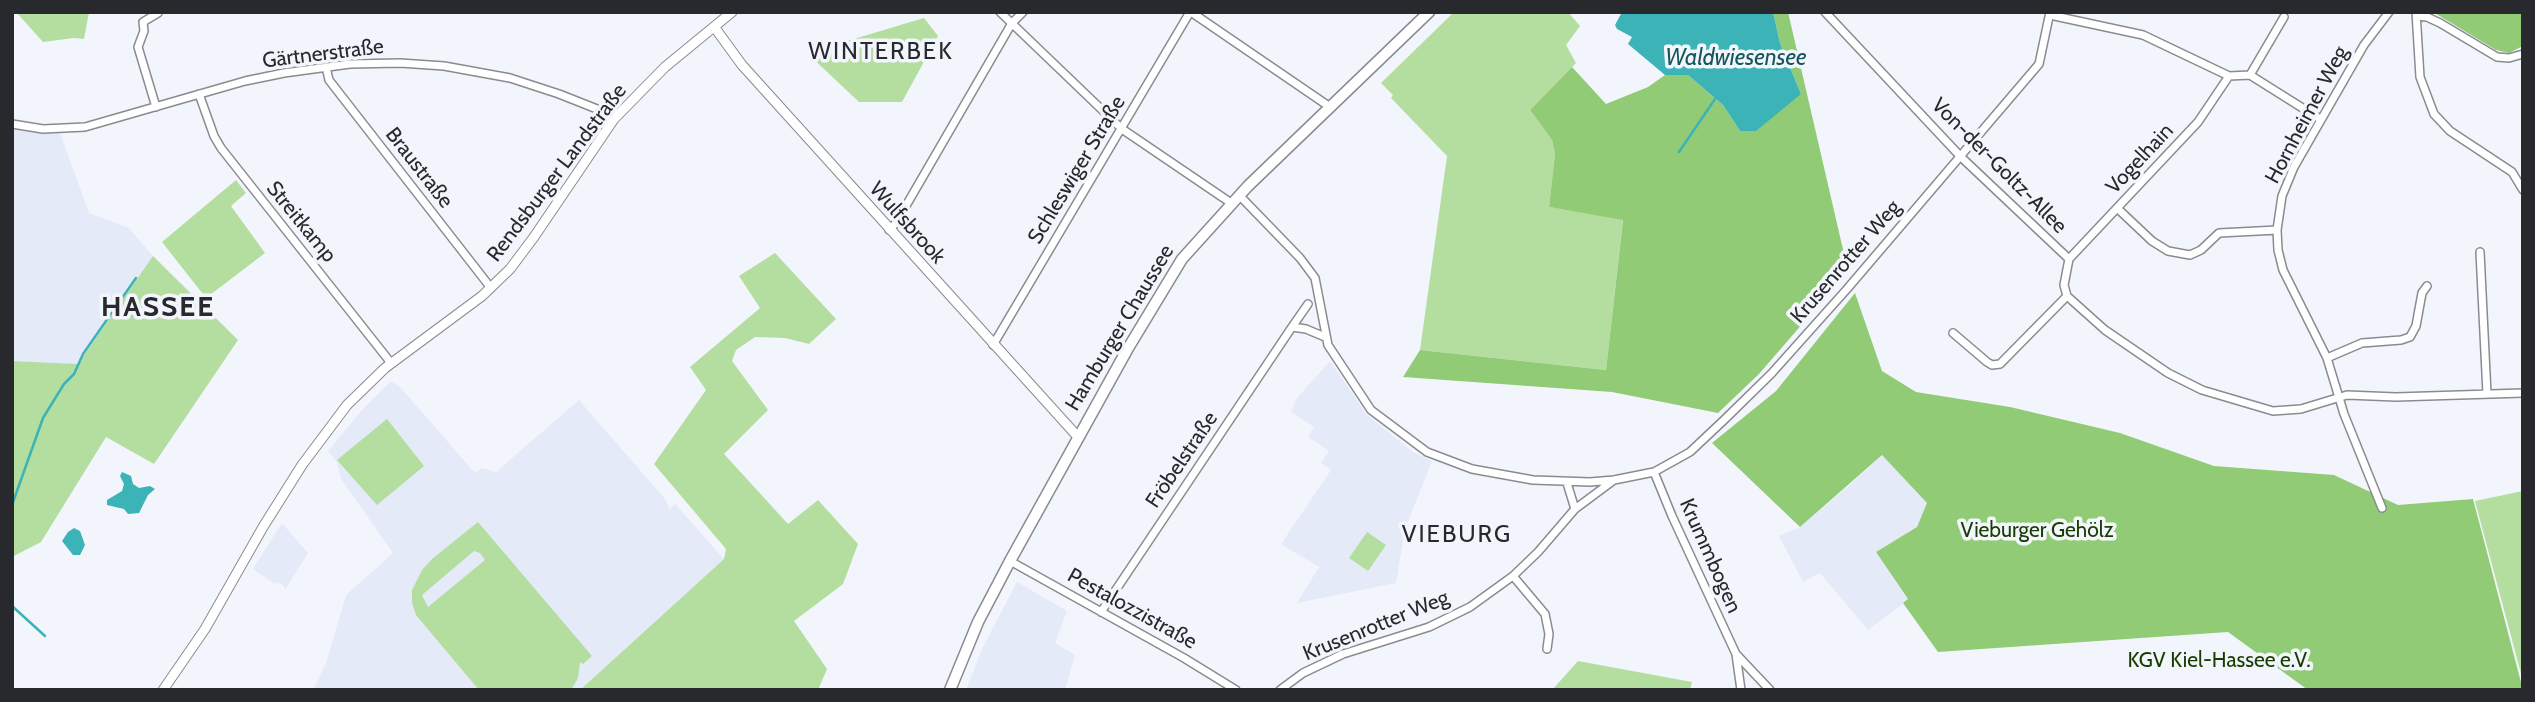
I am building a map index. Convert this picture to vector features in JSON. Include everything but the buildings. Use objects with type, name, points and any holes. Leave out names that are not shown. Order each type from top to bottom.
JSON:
[{"type":"main road","name":"Hamburger Chaussee","points":[[950,690],[978,622],[1010,561],[1170,276],[1202,234],[1235,199],[1429,12]]},
{"type":"street","name":"Rendsburger Landstraße","points":[[163,690],[205,629],[263,527],[315,445],[347,405],[391,363],[491,288],[510,269],[614,119],[665,67],[732,12]]},
{"type":"street","points":[[1000,12],[1122,128],[1235,199],[1300,258],[1315,278],[1319,290],[1325,337]]},
{"type":"street","points":[[889,230],[896,223],[1012,23],[1023,12]]},
{"type":"street","points":[[1190,12],[1330,107]]},
{"type":"street","name":"Schleswiger Straße","points":[[993,345],[1190,12]]},
{"type":"street","name":"Von-der-Goltz-Allee","points":[[1825,12],[1961,157],[2069,259],[2064,285],[2067,296]]},
{"type":"street","name":"Hornheimer Weg","points":[[2382,508],[2327,358],[2283,270],[2277,230],[2283,197],[2294,167],[2364,45],[2389,12]]},
{"type":"street","points":[[156,107],[138,47],[144,30],[143,22],[158,13]]},
{"type":"street","points":[[2050,14],[2143,35],[2229,76],[2250,75],[2320,119]]},
{"type":"street","name":"Krusenrotter Weg","points":[[1325,337],[1333,355],[1370,410],[1427,452],[1472,469],[1513,478],[1567,483],[1614,480],[1654,472],[1690,452],[1771,374],[1961,157],[2039,64],[2050,14]]},
{"type":"street","points":[[2523,54],[2497,57],[2433,19],[2416,14],[2420,77],[2434,114],[2450,131],[2512,172],[2523,190]]},
{"type":"street","points":[[2250,75],[2284,17]]},
{"type":"street","name":"Wulfsbrook","points":[[715,28],[742,65],[1078,437]]},
{"type":"street","name":"Gärtnerstraße","points":[[12,124],[43,129],[85,127],[284,72],[400,63],[487,73],[559,94],[602,111],[614,119]]},
{"type":"street","name":"Braustraße","points":[[326,67],[329,80],[491,288]]},
{"type":"street","name":"Vogelhain","points":[[2069,259],[2198,122],[2229,76]]},
{"type":"street","name":"Streitkamp","points":[[199,94],[208,122],[221,148],[391,363]]},
{"type":"street","points":[[2117,208],[2152,241],[2168,251],[2190,254],[2201,250],[2219,233],[2277,230]]},
{"type":"street","points":[[2480,252],[2487,394]]},
{"type":"street","points":[[2327,358],[2362,343],[2410,337],[2416,326],[2422,293],[2427,286]]},
{"type":"street","points":[[1953,333],[1987,362],[1997,365],[2004,362],[2067,296],[2105,330],[2168,373],[2202,390],[2273,411],[2301,409],[2347,395],[2396,397],[2523,393]]},
{"type":"street","name":"Fröbelstraße","points":[[1101,612],[1308,304]]},
{"type":"street","points":[[1292,327],[1306,328],[1325,337]]},
{"type":"street","name":"Krummbogen","points":[[1654,472],[1736,654],[1741,690]]},
{"type":"street","name":"Krusenrotter Weg","points":[[1280,690],[1303,673],[1343,654],[1429,627],[1470,607],[1513,576],[1575,509],[1614,480]]},
{"type":"street","points":[[1567,483],[1575,509]]},
{"type":"street","name":"Pestalozzistraße","points":[[1010,561],[1236,690]]},
{"type":"street","points":[[1513,576],[1545,614],[1549,634],[1547,649]]},
{"type":"street","name":"Krummbogen","points":[[1736,654],[1770,690]]},
{"type":"shaded area","points":[[12,129],[44,134],[60,133],[89,213],[129,228],[153,256],[78,364],[12,361]]},
{"type":"shaded area","points":[[1330,361],[1367,415],[1413,452],[1432,461],[1405,529],[1396,583],[1297,603],[1319,567],[1281,544],[1331,470],[1321,463],[1329,451],[1308,437],[1314,427],[1291,412],[1297,398]]},
{"type":"shaded area","points":[[391,381],[400,387],[475,473],[482,468],[496,472],[579,400],[665,499],[670,509],[675,504],[724,559],[580,690],[313,690],[326,663],[346,595],[393,553],[341,479],[337,462],[328,451],[362,410]]},
{"type":"shaded area","points":[[1882,455],[1927,503],[1917,527],[1876,552],[1908,600],[1868,630],[1820,573],[1803,582],[1779,536],[1800,527]]},
{"type":"shaded area","points":[[282,523],[308,553],[285,590],[278,582],[275,584],[253,569]]},
{"type":"shaded area","points":[[1017,582],[1067,611],[1055,643],[1075,655],[1065,690],[966,690],[982,649]]},
{"type":"green space","points":[[16,12],[89,12],[84,39],[43,42]]},
{"type":"green space","points":[[1454,12],[1568,12],[1580,26],[1566,45],[1576,63],[1530,110],[1552,140],[1555,154],[1549,207],[1623,219],[1606,370],[1420,350],[1447,156],[1391,98],[1393,95],[1381,83]]},
{"type":"green space","points":[[1773,12],[1788,12],[1848,271],[1759,374],[1718,413],[1612,392],[1403,377],[1420,350],[1606,370],[1623,220],[1549,207],[1555,154],[1552,140],[1530,110],[1572,67],[1606,104],[1648,87],[1665,75],[1688,75],[1723,105],[1740,131],[1801,94],[1780,43]]},
{"type":"green space","points":[[2433,12],[2523,12],[2523,46],[2509,53],[2496,50]]},
{"type":"green space","points":[[924,18],[938,36],[902,102],[859,102],[807,53]]},
{"type":"green space","points":[[236,180],[246,193],[231,206],[265,253],[206,298],[162,242]]},
{"type":"green space","points":[[775,253],[836,319],[809,344],[785,338],[755,337],[736,350],[732,361],[768,410],[724,454],[788,524],[818,500],[858,544],[843,584],[794,621],[827,669],[818,690],[580,690],[724,559],[726,549],[654,464],[706,390],[690,367],[760,308],[739,276]]},
{"type":"green space","points":[[153,256],[238,340],[154,464],[106,437],[41,542],[12,557],[12,361],[78,364]]},
{"type":"green space","name":"Vieburger Gehölz","points":[[1855,293],[1882,371],[1916,392],[2010,407],[2120,433],[2214,466],[2334,475],[2398,505],[2473,499],[2523,690],[2308,690],[2228,632],[1938,652],[1903,603],[1908,599],[1876,552],[1917,527],[1927,503],[1882,455],[1800,527],[1712,443],[1776,391]]},
{"type":"green space","points":[[387,419],[424,466],[377,505],[337,460]]},
{"type":"green space","points":[[2523,491],[2523,681],[2475,501]]},
{"type":"green space","points":[[478,522],[592,656],[583,664],[580,662],[578,678],[571,690],[479,690],[416,615],[412,590],[422,570]],"holes":[[[474,551],[480,553],[485,560],[428,607],[422,595]]]},
{"type":"green space","points":[[1367,532],[1386,545],[1368,571],[1349,558]]},
{"type":"green space","points":[[1578,661],[1692,682],[1690,690],[1552,690]]},
{"type":"water","name":"Waldwiesensee","points":[[1622,12],[1773,12],[1780,43],[1801,94],[1756,131],[1740,131],[1723,105],[1688,75],[1665,75],[1628,44],[1632,37],[1617,29],[1615,25]]},
{"type":"water","points":[[122,472],[131,476],[133,484],[139,488],[150,486],[155,489],[148,495],[139,513],[128,514],[124,509],[107,505],[107,500],[122,491]]},
{"type":"water","points":[[74,528],[80,531],[85,545],[80,555],[73,555],[62,541]]},
{"type":"waterway","points":[[1679,152],[1715,99]]},
{"type":"waterway","points":[[12,505],[43,418],[136,278]]},
{"type":"waterway","points":[[12,606],[45,636]]},
{"type":"district","name":"WINTERBEK","points":[[881,52]]},
{"type":"district","name":"HASSEE","points":[[158,308]]},
{"type":"district","name":"VIEBURG","points":[[1457,535]]},
{"type":"park label","name":"KGV Kiel-Hassee e.V.","points":[[2219,661]]}]
